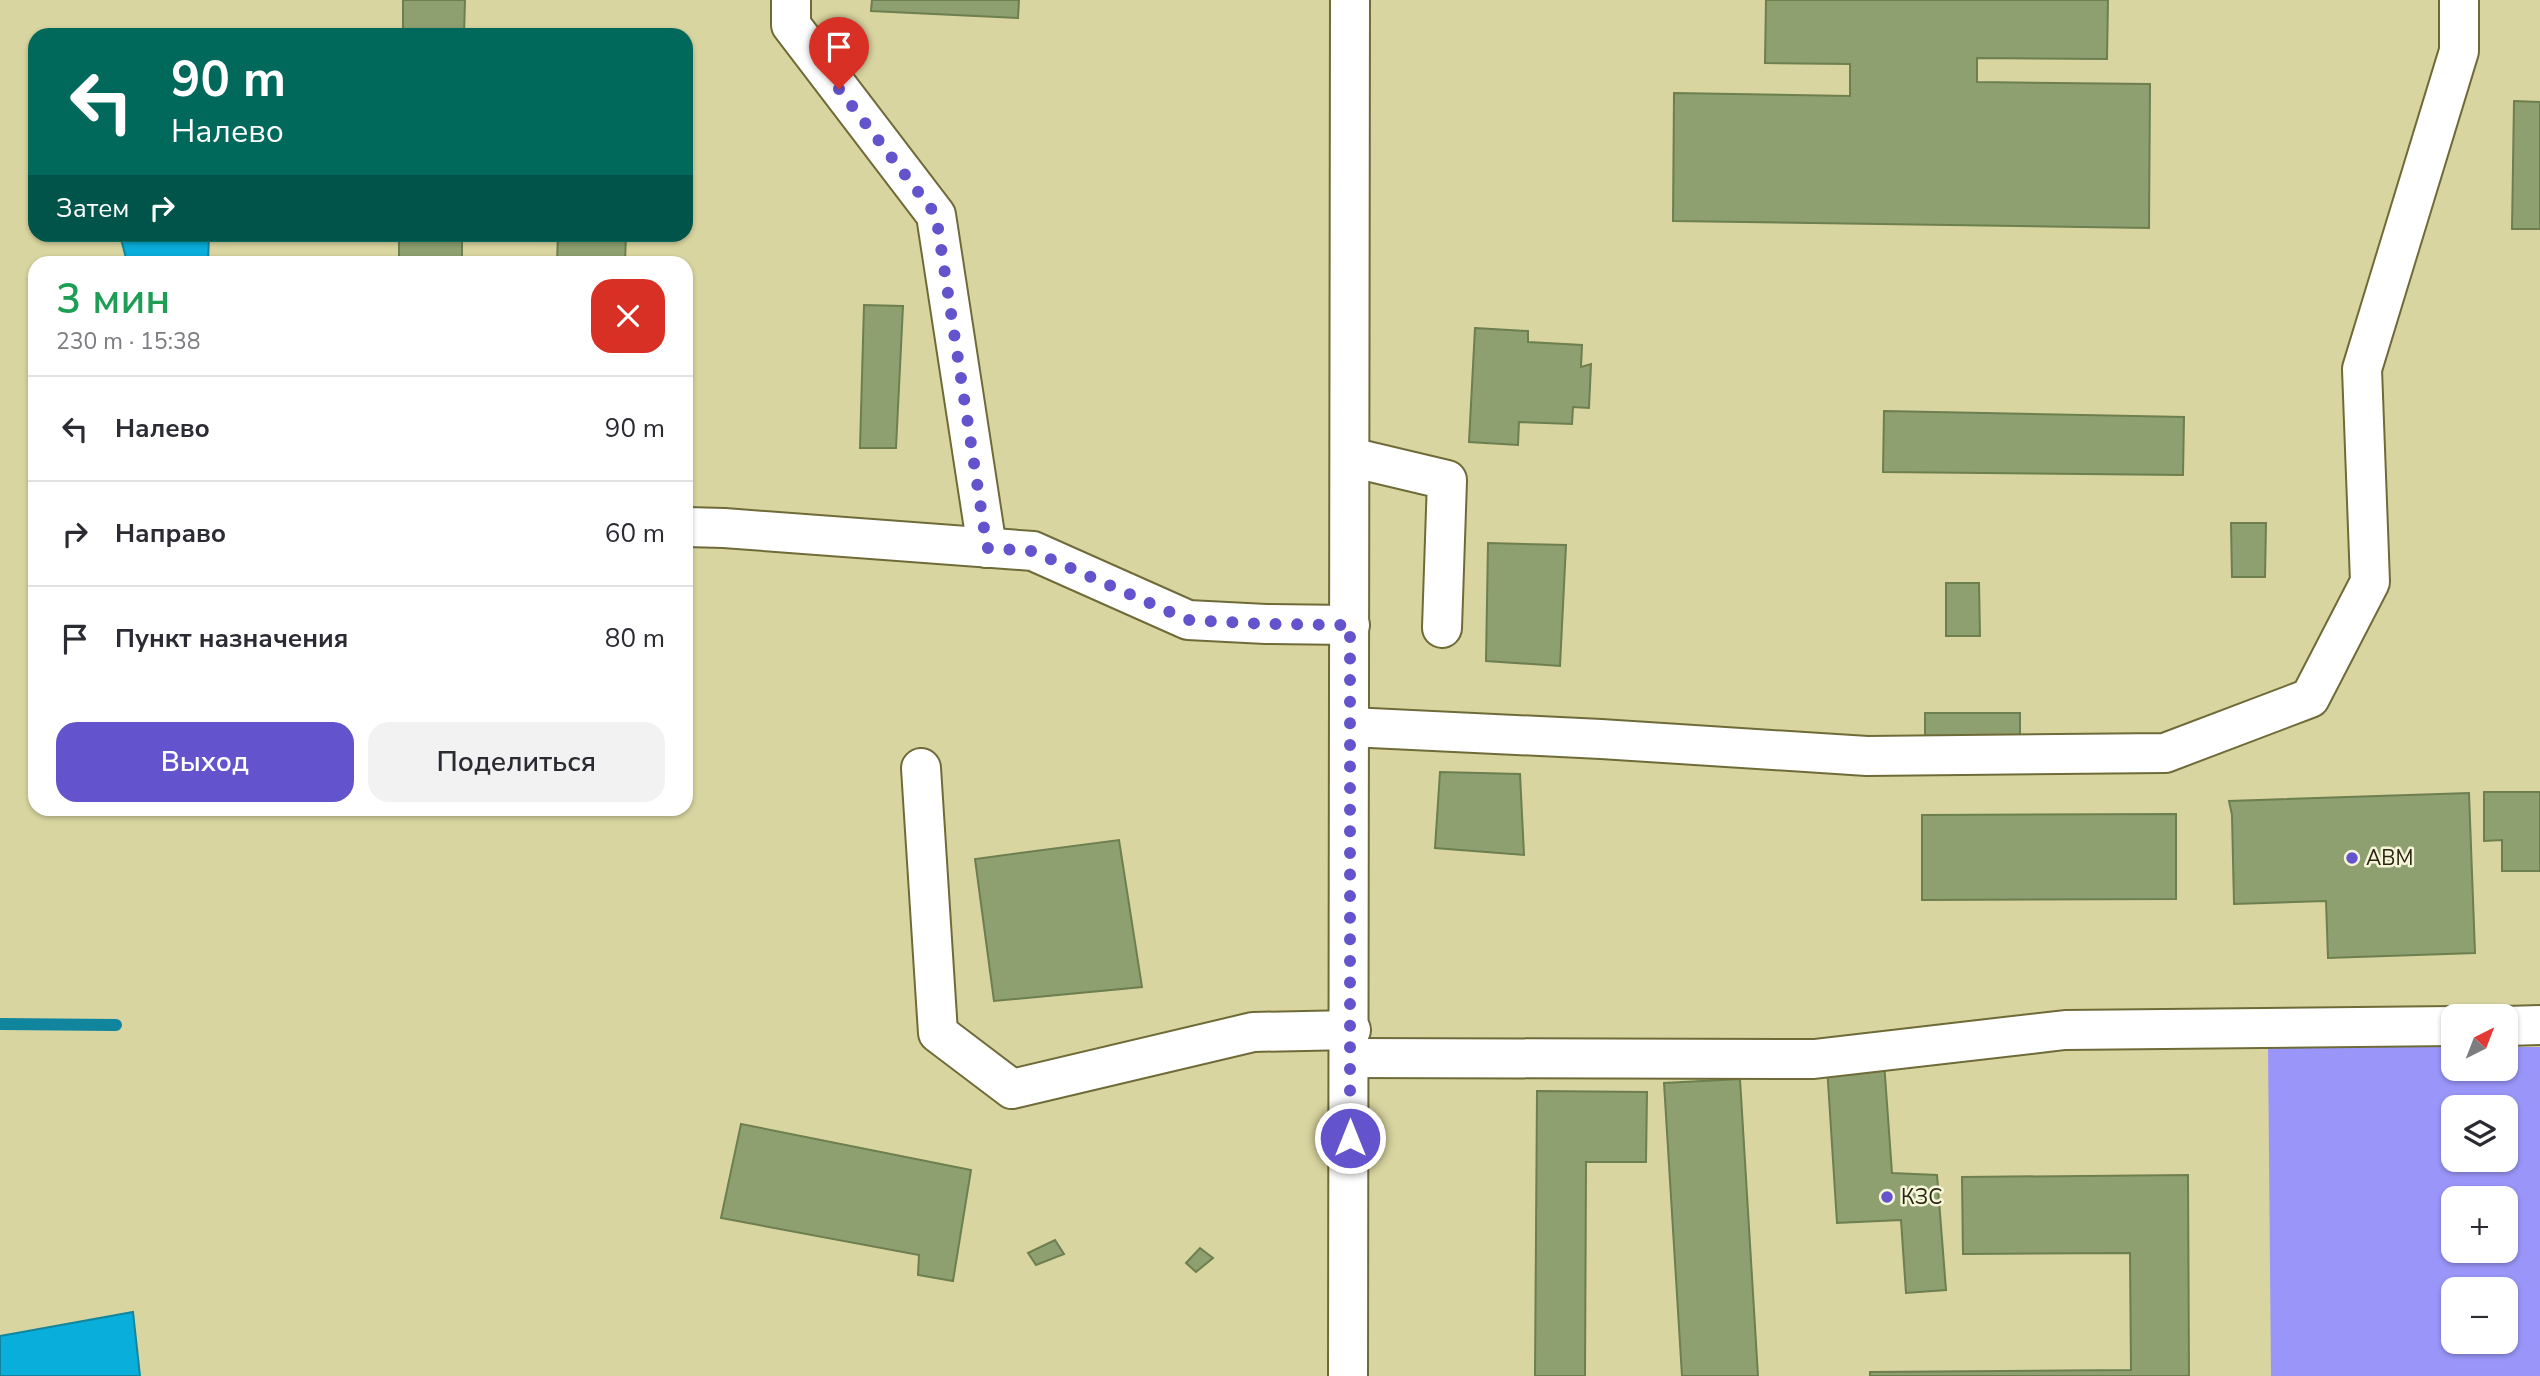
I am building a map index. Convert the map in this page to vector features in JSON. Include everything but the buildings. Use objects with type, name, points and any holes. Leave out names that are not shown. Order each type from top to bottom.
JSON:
[{"type":"street","points":[[791,0],[791,25],[936,215],[987,548]]},
{"type":"street","points":[[1348,1376],[1351,1044],[1350,0]]},
{"type":"street","points":[[1350,727],[1867,756],[2165,753],[2310,698],[2370,582],[2362,369],[2459,51],[2459,0]]},
{"type":"street","points":[[1350,457],[1447,480],[1441,628]]},
{"type":"street","points":[[693,527],[1032,551],[1188,620],[1350,625]]},
{"type":"street","points":[[921,768],[938,1033],[1012,1089],[1253,1032],[1351,1044],[1814,1059],[2065,1030],[2441,1026]]},
{"type":"street","points":[[2518,1026],[2540,1025]]},
{"type":"shaded area","points":[[2268,1045],[2441,1046],[2441,1082],[2518,1082],[2518,1047],[2540,1047],[2540,1376],[2271,1376]]},
{"type":"water","points":[[122,242],[209,242],[208,256],[125,256]]},
{"type":"water","points":[[133,1312],[140,1376],[0,1376],[0,1336]]},
{"type":"waterway","points":[[0,1024],[116,1025]]},
{"type":"place","name":"АВМ","points":[[2352,858]]},
{"type":"place","name":"КЗС","points":[[1887,1197]]},
{"type":"route","points":[[839,89],[936,215],[987,548],[1032,551],[1188,620],[1350,625],[1350,1138]]}]
